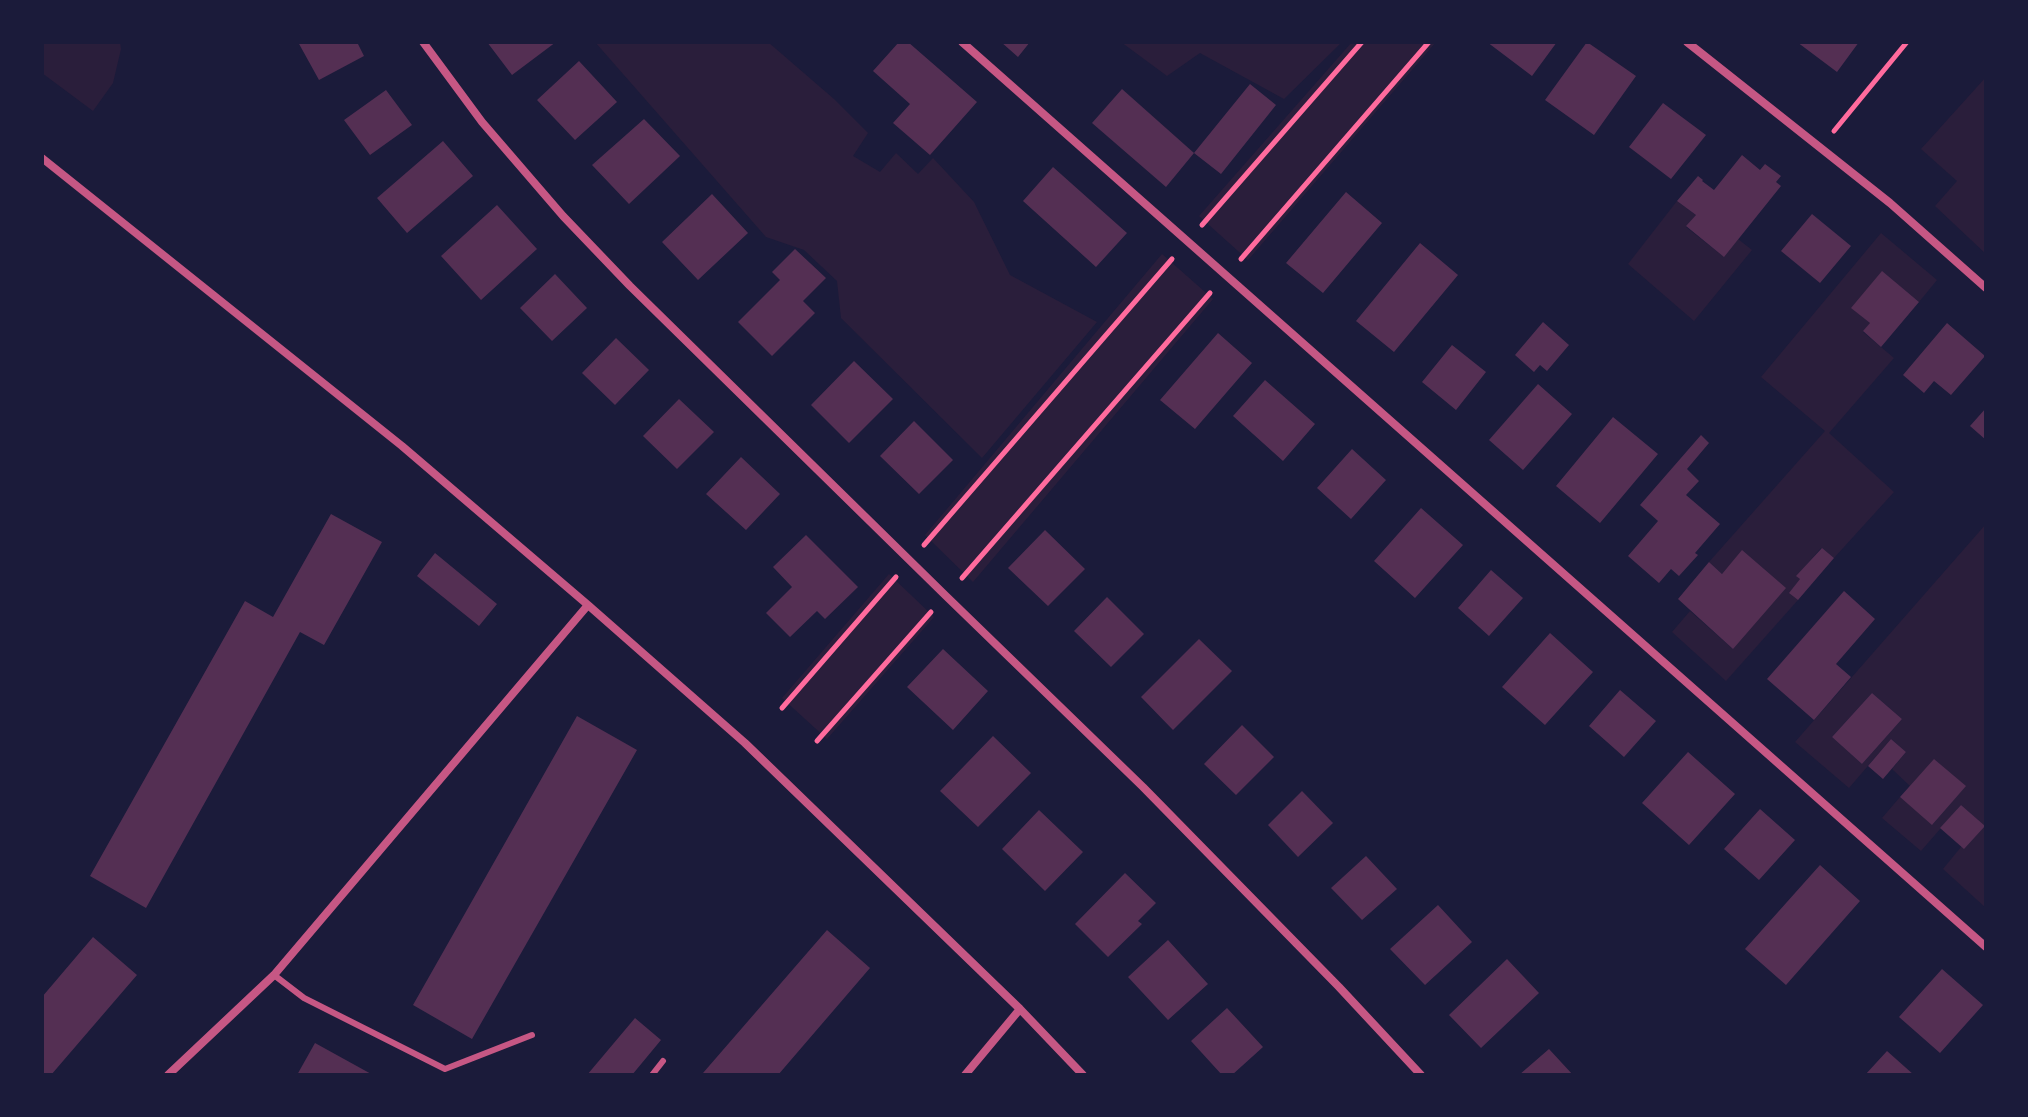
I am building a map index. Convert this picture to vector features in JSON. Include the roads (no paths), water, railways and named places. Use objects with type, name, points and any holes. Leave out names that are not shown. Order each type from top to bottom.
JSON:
[{"type":"street","points":[[423,42],[482,122],[563,216],[630,286],[1143,787],[1421,1075]]},
{"type":"street","points":[[962,42],[1986,947]]},
{"type":"street","points":[[1687,42],[1890,203],[1986,288]]},
{"type":"street","points":[[42,158],[402,446],[745,743],[1020,1009],[1083,1075]]},
{"type":"street","points":[[168,1075],[274,975],[588,605]]},
{"type":"street","points":[[965,1075],[1020,1009]]},
{"type":"lane","points":[[274,975],[304,998],[444,1072],[532,1035]]},
{"type":"lane","points":[[652,1075],[663,1061]]}]
